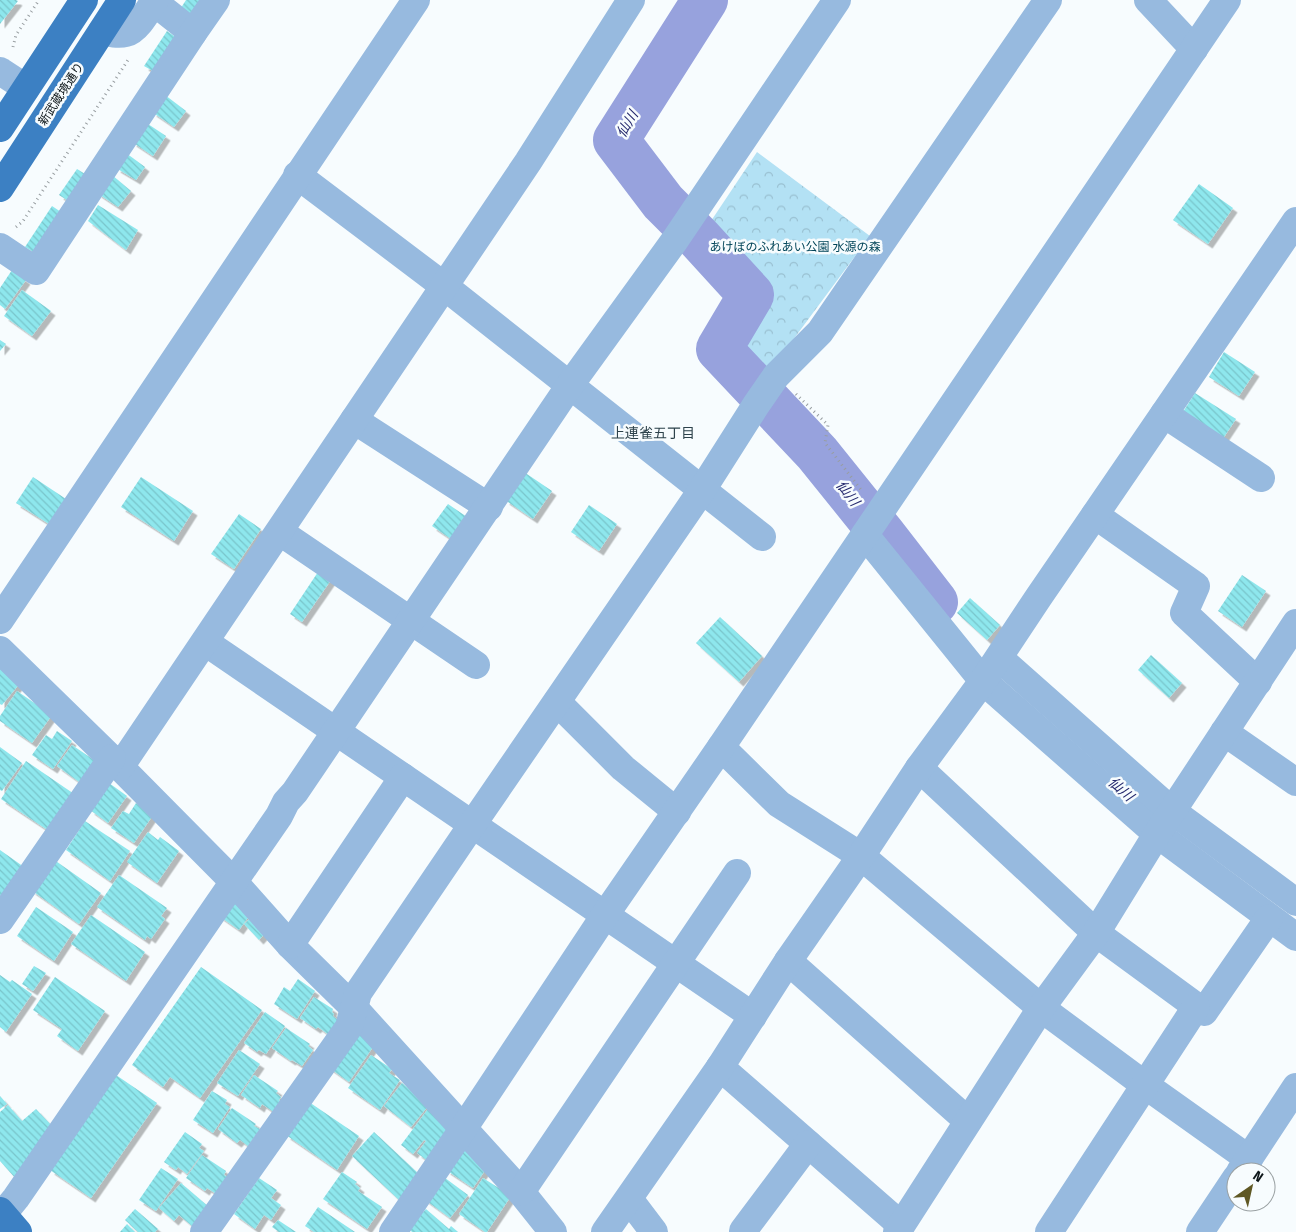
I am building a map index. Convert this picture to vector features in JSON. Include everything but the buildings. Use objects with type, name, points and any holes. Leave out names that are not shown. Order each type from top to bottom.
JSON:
[{"type":"main road","name":"新武蔵境通り","points":[[0,188],[122,0]]},
{"type":"main road","points":[[0,128],[26,88],[73,7]]},
{"type":"street","points":[[5,240],[36,271],[216,0]]},
{"type":"street","points":[[0,620],[416,0]]},
{"type":"street","points":[[0,920],[206,642],[528,162],[631,0]]},
{"type":"street","points":[[7,1219],[27,1182],[411,622],[570,385],[694,213],[837,0]]},
{"type":"street","points":[[204,1232],[349,1027],[358,993],[702,490],[756,405],[776,376],[820,332],[1048,0]]},
{"type":"street","points":[[1148,0],[1194,49]]},
{"type":"street","points":[[393,1232],[605,915],[677,812],[1227,0]]},
{"type":"street","points":[[102,31],[116,34],[128,33],[138,24],[154,1],[193,33]]},
{"type":"street","points":[[6,62],[26,88]]},
{"type":"street","points":[[297,176],[444,286],[762,537]]},
{"type":"street","points":[[605,1232],[720,1067],[788,961],[919,768],[999,658],[1094,515],[1296,221]]},
{"type":"street","points":[[1164,414],[1261,478]]},
{"type":"street","points":[[354,420],[488,508]]},
{"type":"street","points":[[1094,515],[1196,586],[1184,613],[1258,682]]},
{"type":"street","points":[[280,532],[476,665]]},
{"type":"street","points":[[865,535],[983,681],[1157,834],[1296,937]]},
{"type":"street","points":[[720,1067],[808,1144],[899,1229],[1041,1008],[1096,932],[1157,834],[1296,623]]},
{"type":"street","points":[[206,642],[753,1016]]},
{"type":"street","points":[[0,650],[233,881],[290,945],[354,1008],[522,1192],[553,1232]]},
{"type":"street","points":[[999,658],[1172,811],[1296,902]]},
{"type":"street","points":[[558,702],[623,768],[677,812]]},
{"type":"street","points":[[1224,732],[1296,782]]},
{"type":"street","points":[[721,746],[780,804],[861,856],[1041,1008],[1145,1085],[1233,1162]]},
{"type":"street","points":[[919,768],[1096,932],[1204,1012],[1269,918]]},
{"type":"street","points":[[290,945],[403,777]]},
{"type":"street","points":[[522,1192],[737,873]]},
{"type":"street","points":[[788,961],[968,1121]]},
{"type":"street","points":[[1050,1232],[1196,1007]]},
{"type":"street","points":[[1247,1162],[1296,1088]]},
{"type":"street","points":[[743,1231],[808,1144]]},
{"type":"street","points":[[1200,1232],[1226,1194]]},
{"type":"street","points":[[629,1199],[654,1232]]},
{"type":"path","points":[[6,62],[16,35],[39,0]]},
{"type":"path","points":[[5,240],[23,221],[131,55]]},
{"type":"path","points":[[776,376],[828,425],[825,443],[880,513]]},
{"type":"green space","name":"あけぼのふれあい公園 水源の森","points":[[757,152],[870,236],[767,375],[732,334],[761,288],[709,224]]},
{"type":"waterway","name":"仙川","points":[[705,0],[616,140],[663,202],[751,295],[719,349],[817,453],[935,602]]},
{"type":"district","name":"上連雀五丁目","points":[[653,433]]}]
